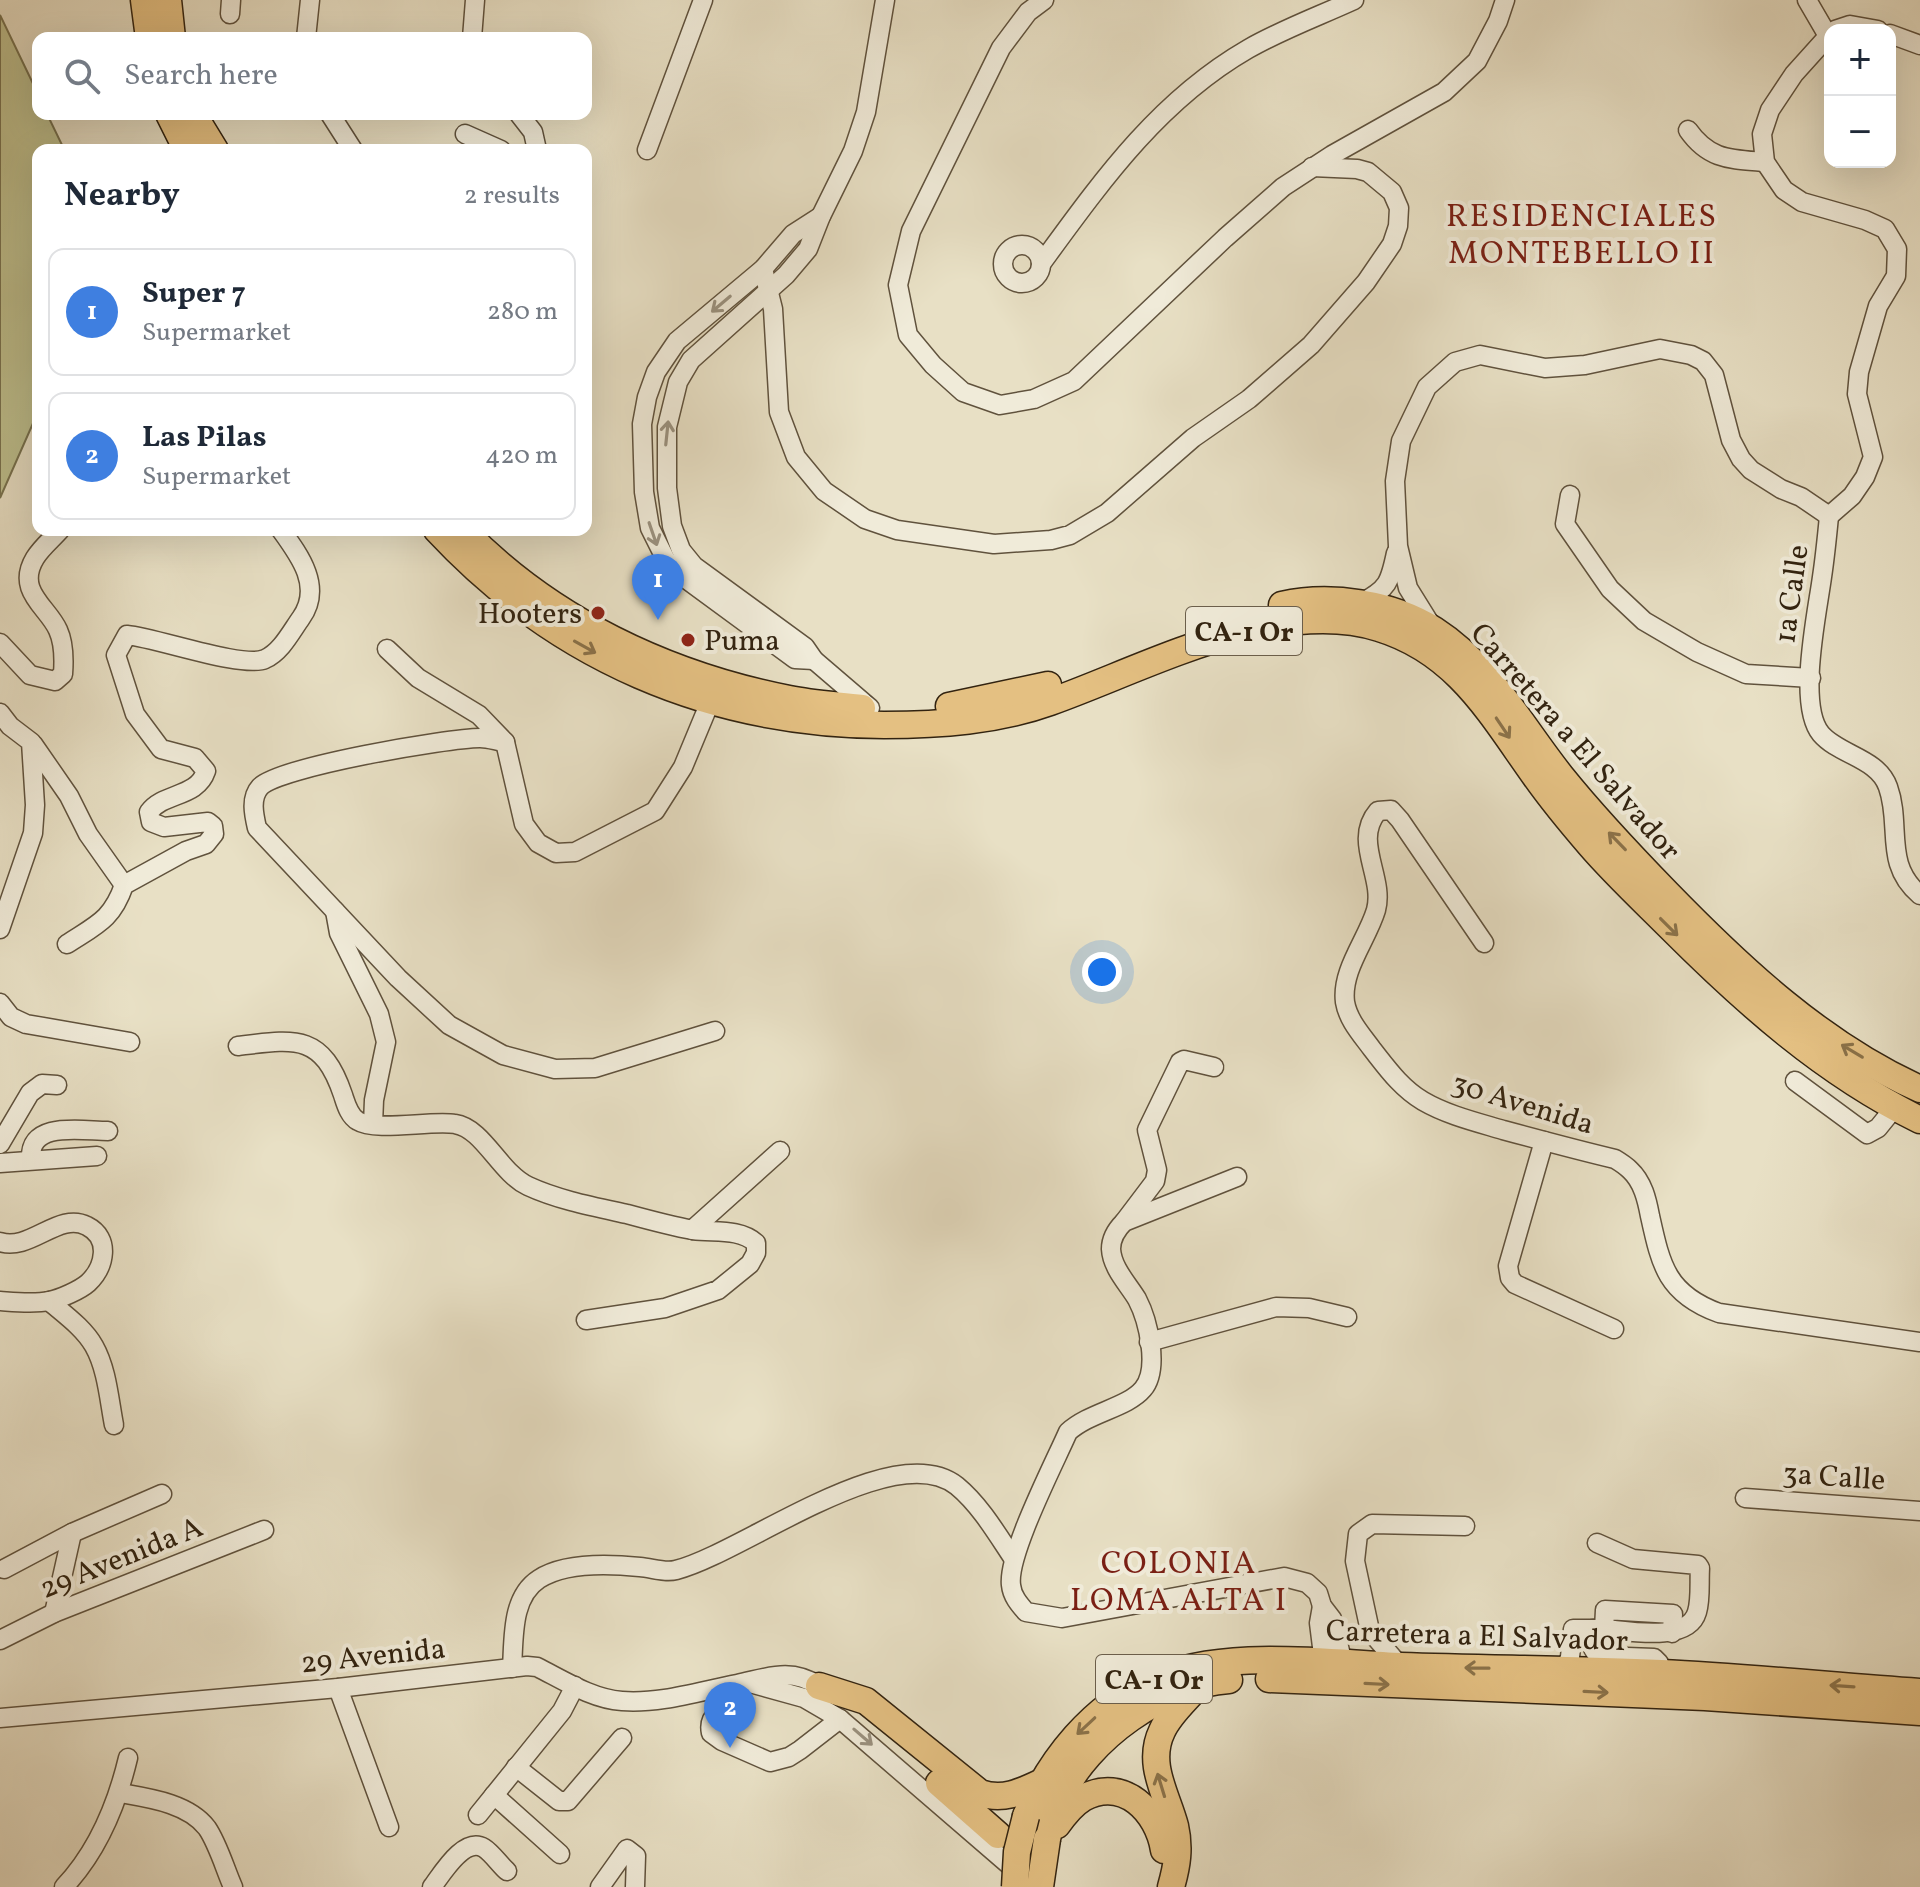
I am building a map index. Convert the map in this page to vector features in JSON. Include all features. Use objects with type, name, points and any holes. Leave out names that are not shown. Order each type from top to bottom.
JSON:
[{"type":"highway","points":[[144,0],[148,32]]},
{"type":"highway","points":[[168,0],[171,32]]},
{"type":"highway","points":[[172,120],[184,144]]},
{"type":"highway","points":[[197,120],[211,144]]},
{"type":"highway","name":"Carretera a El Salvador","points":[[443,536],[492,584],[540,621],[619,666],[710,702],[816,722],[892,725],[996,717],[1044,705],[1204,644],[1262,626],[1302,620],[1343,621],[1373,626],[1409,638],[1433,652],[1479,696],[1537,779],[1587,842],[1711,967],[1800,1045],[1920,1120]]},
{"type":"highway","name":"Carretera a El Salvador","points":[[469,536],[517,580],[555,607],[619,643],[695,674],[788,699],[872,709],[954,706],[1042,687],[1250,613],[1291,603],[1361,603],[1398,614],[1434,629],[1475,664],[1515,710],[1558,772],[1601,825],[1754,978],[1841,1044],[1897,1079],[1920,1089]]},
{"type":"highway","points":[[710,702],[715,694],[724,690],[762,698],[788,699]]},
{"type":"highway","name":"Carretera a El Salvador","points":[[1015,1887],[1017,1852],[1026,1816],[1042,1782],[1065,1747],[1105,1709],[1148,1681],[1188,1668],[1219,1662],[1565,1671],[1596,1662],[1660,1673],[1920,1692]]},
{"type":"highway","name":"Carretera a El Salvador","points":[[1037,1887],[1047,1838],[1061,1795],[1073,1776],[1101,1744],[1129,1720],[1154,1703],[1201,1683],[1258,1678],[1705,1697],[1920,1712]]},
{"type":"highway","points":[[1171,1887],[1178,1861],[1178,1847],[1157,1774],[1157,1745],[1169,1718],[1201,1683]]},
{"type":"highway","points":[[828,1705],[866,1701],[980,1793],[995,1797],[1010,1796],[1042,1782]]},
{"type":"highway","points":[[828,1705],[866,1719],[998,1835]]},
{"type":"highway","points":[[1047,1838],[1075,1803],[1093,1793],[1114,1792],[1134,1797],[1152,1817],[1163,1840],[1164,1869],[1156,1887]]},
{"type":"street","points":[[307,32],[310,0]]},
{"type":"street","points":[[472,32],[475,0]]},
{"type":"street","points":[[647,150],[703,0]]},
{"type":"street","points":[[674,555],[667,488],[667,427],[678,382],[691,360],[786,275],[808,249],[853,151],[866,112],[885,0]]},
{"type":"street","points":[[1044,0],[1028,12],[1001,48],[911,231],[898,285],[908,335],[933,365],[963,392],[1000,405],[1034,399],[1074,381],[1283,187],[1312,167],[1425,104],[1463,77],[1488,43],[1505,0]]},
{"type":"street","points":[[1041,264],[1109,171],[1155,120],[1204,77],[1249,48],[1354,0]]},
{"type":"street","points":[[1807,0],[1824,24]]},
{"type":"street","points":[[1896,36],[1920,45]]},
{"type":"street","points":[[1434,629],[1408,588],[1398,546],[1395,481],[1401,441],[1427,387],[1455,362],[1480,355],[1545,368],[1585,365],[1660,349],[1691,355],[1703,361],[1714,375],[1731,440],[1751,470],[1829,516],[1852,496],[1865,477],[1873,457],[1857,394],[1859,372],[1878,306],[1890,291],[1896,276],[1897,249],[1885,229],[1802,202],[1784,190],[1765,162],[1762,134],[1770,110],[1794,74],[1824,42]]},
{"type":"street","points":[[334,120],[349,144]]},
{"type":"street","points":[[524,120],[533,132],[536,144]]},
{"type":"street","points":[[1688,130],[1712,154],[1765,162]]},
{"type":"street","points":[[465,134],[488,144]]},
{"type":"street","points":[[763,269],[773,309],[779,412],[796,457],[824,491],[865,519],[897,530],[994,544],[1051,540],[1070,535],[1107,513],[1202,431],[1249,399],[1311,345],[1366,282],[1392,244],[1398,226],[1399,208],[1392,192],[1368,172],[1312,167]]},
{"type":"street","points":[[821,216],[793,234],[763,269],[677,341],[656,372],[642,424],[644,492],[650,528],[674,555],[694,566],[708,586],[805,647],[814,660],[872,709]]},
{"type":"street","points":[[698,323],[713,339]]},
{"type":"street","points":[[644,492],[667,488]]},
{"type":"street","points":[[1570,495],[1565,524],[1610,589],[1644,621],[1697,652],[1746,674],[1811,678]]},
{"type":"street","name":"1a Calle","points":[[1829,516],[1810,656],[1811,715],[1822,735],[1873,767],[1888,785],[1896,860],[1908,885],[1920,895]]},
{"type":"street","points":[[0,643],[30,675],[55,681],[63,674],[64,659],[58,630],[37,603],[28,580],[34,559],[55,536]]},
{"type":"street","points":[[67,944],[99,923],[116,907],[124,885],[186,851],[206,844],[214,834],[213,826],[208,822],[164,827],[151,822],[149,812],[155,804],[193,789],[203,781],[206,771],[195,758],[161,749],[135,714],[116,655],[127,635],[147,637],[245,662],[263,661],[277,651],[308,608],[311,584],[301,557],[285,536]]},
{"type":"street","points":[[1361,603],[1382,593],[1391,578],[1398,546]]},
{"type":"street","points":[[387,649],[418,678],[479,715],[505,742],[524,824],[546,850],[556,853],[575,852],[655,811],[683,767],[710,702]]},
{"type":"street","points":[[0,713],[10,726],[31,742],[69,796],[88,834],[124,885]]},
{"type":"street","points":[[505,742],[481,738],[340,760],[283,775],[259,788],[253,808],[257,828],[398,978],[449,1025],[503,1055],[555,1069],[595,1068],[715,1031]]},
{"type":"street","points":[[0,929],[33,833],[35,805],[31,742]]},
{"type":"street","name":"30 Avenida","points":[[1484,943],[1400,820],[1391,810],[1378,811],[1371,819],[1368,832],[1377,906],[1347,979],[1345,1001],[1352,1022],[1396,1079],[1422,1100],[1459,1117],[1615,1159],[1631,1170],[1646,1195],[1660,1261],[1680,1291],[1696,1305],[1719,1313],[1920,1342]]},
{"type":"street","points":[[335,910],[339,933],[379,1014],[386,1042],[374,1100],[373,1124]]},
{"type":"street","points":[[0,1003],[11,1017],[26,1024],[130,1042]]},
{"type":"street","points":[[238,1046],[277,1041],[304,1044],[325,1056],[337,1077],[348,1110],[358,1122],[456,1124],[471,1130],[502,1167],[526,1185],[591,1206],[692,1230],[742,1234],[756,1243],[756,1253],[750,1264],[718,1290],[665,1308],[586,1320]]},
{"type":"street","points":[[1214,1067],[1184,1060],[1180,1062],[1147,1130],[1157,1170],[1155,1181],[1113,1237],[1111,1249],[1114,1262],[1142,1311],[1153,1366],[1151,1376],[1143,1390],[1128,1400],[1079,1421],[1068,1432],[1013,1558],[1010,1584],[1015,1600],[1026,1612],[1062,1618],[1284,1577],[1307,1583],[1318,1593],[1322,1606],[1332,1619],[1333,1663]]},
{"type":"street","points":[[1795,1081],[1867,1134],[1878,1128],[1895,1107]]},
{"type":"street","points":[[0,1144],[30,1093],[42,1084],[57,1085]]},
{"type":"street","points":[[31,1159],[31,1151],[40,1135],[49,1131],[108,1131]]},
{"type":"street","points":[[1544,1141],[1508,1266],[1510,1278],[1515,1284],[1614,1329]]},
{"type":"street","points":[[692,1230],[780,1151]]},
{"type":"street","points":[[0,1163],[97,1156]]},
{"type":"street","points":[[1124,1222],[1237,1177]]},
{"type":"street","points":[[0,1242],[8,1245],[38,1236],[63,1223],[86,1225],[101,1238],[104,1252],[98,1269],[87,1284],[49,1301],[0,1301]]},
{"type":"street","points":[[49,1301],[73,1321],[93,1344],[104,1372],[114,1425]]},
{"type":"street","points":[[1149,1342],[1276,1307],[1309,1308],[1347,1317]]},
{"type":"street","points":[[512,1668],[517,1609],[527,1590],[538,1579],[573,1568],[630,1566],[677,1570],[731,1549],[809,1505],[887,1478],[914,1474],[939,1476],[958,1487],[1013,1558]]},
{"type":"street","points":[[4,1569],[72,1533],[162,1494]]},
{"type":"street","name":"3a Calle","points":[[1745,1498],[1920,1511]]},
{"type":"street","points":[[1400,1666],[1370,1631],[1355,1561],[1358,1534],[1372,1524],[1465,1526]]},
{"type":"street","name":"29 Avenida A","points":[[0,1640],[54,1613],[264,1530]]},
{"type":"street","points":[[54,1613],[72,1533]]},
{"type":"street","points":[[1565,1671],[1573,1629],[1672,1633],[1688,1625],[1697,1614],[1698,1565],[1633,1559],[1597,1543]]},
{"type":"street","points":[[1596,1662],[1591,1646],[1598,1629]]},
{"type":"street","name":"29 Avenida","points":[[0,1718],[338,1688],[512,1668],[537,1667],[607,1699],[638,1702],[786,1674],[798,1676],[1037,1887]]},
{"type":"street","points":[[743,1682],[738,1704],[721,1709],[714,1716],[711,1733],[770,1762],[789,1757],[800,1750],[828,1705]]},
{"type":"street","points":[[478,1815],[562,1711],[575,1686]]},
{"type":"street","points":[[338,1688],[389,1827]]},
{"type":"street","points":[[516,1767],[559,1801],[568,1801],[622,1738]]},
{"type":"street","points":[[64,1887],[75,1876],[95,1843],[120,1793],[128,1758]]},
{"type":"street","points":[[120,1793],[158,1800],[189,1813],[207,1828],[233,1887]]},
{"type":"street","points":[[494,1795],[560,1854]]},
{"type":"street","points":[[432,1887],[461,1852],[472,1847],[484,1848],[507,1871]]},
{"type":"street","points":[[600,1887],[627,1849],[636,1856],[635,1887]]},
{"type":"green space","points":[[0,15],[32,82],[32,120],[50,120],[62,144],[32,144],[32,426],[0,498]]},
{"type":"place","name":"Hooters","points":[[598,613]]},
{"type":"place","name":"Super 7","points":[[658,620]]},
{"type":"place","name":"Puma","points":[[688,640]]},
{"type":"place","name":"Las Pilas","points":[[730,1748]]},
{"type":"district","name":"RESIDENCIALES MONTEBELLO II","points":[[1582,234]]},
{"type":"district","name":"COLONIA LOMA ALTA I","points":[[1179,1580]]}]
